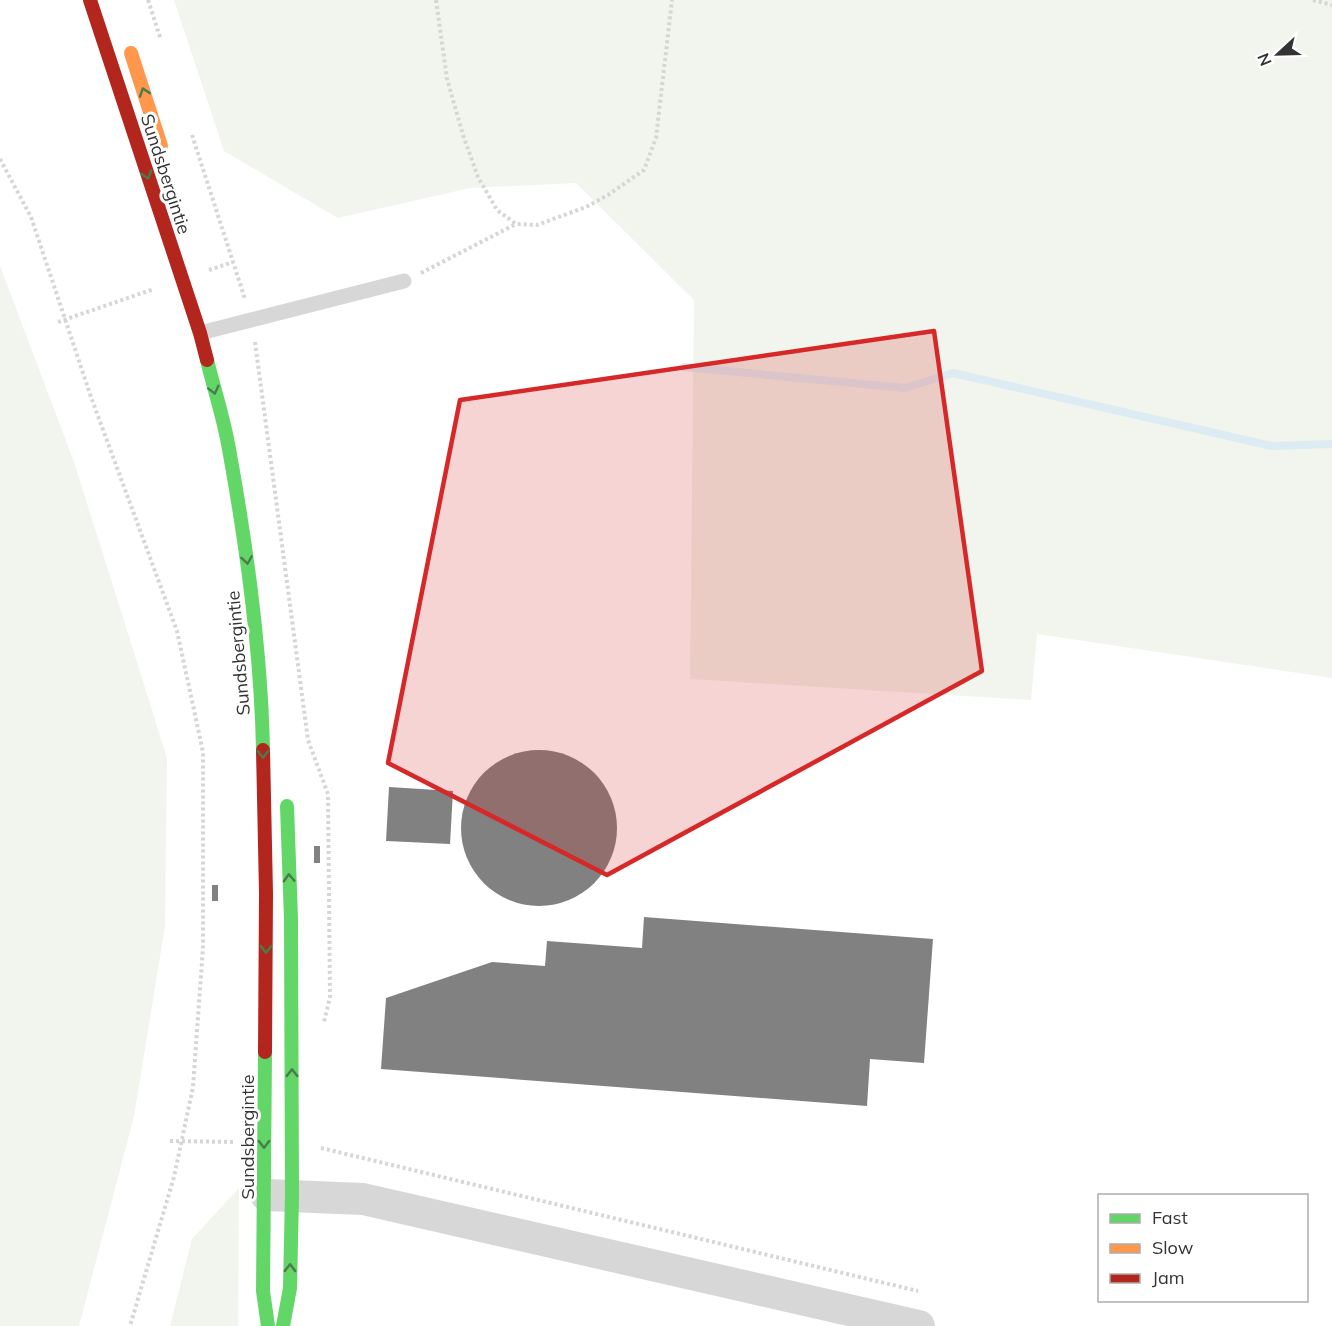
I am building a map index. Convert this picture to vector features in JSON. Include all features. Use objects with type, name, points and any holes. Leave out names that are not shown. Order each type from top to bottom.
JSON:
[{"type":"main road","name":"Sundsbergintie","points":[[90,0],[200,333],[229,447],[250,580],[262,707],[266,893],[278,1195],[290,1288],[283,1326]]},
{"type":"main road","name":"Sundsbergintie","points":[[127,41],[166,160]]},
{"type":"main road","name":"Sundsbergintie","points":[[268,1326],[263,1291],[278,1195],[291,919],[287,798]]},
{"type":"street","points":[[278,1195],[363,1199],[919,1326]]},
{"type":"lane","points":[[200,333],[404,281]]},
{"type":"path","points":[[436,0],[447,80],[462,135],[478,177],[497,210],[516,224]]},
{"type":"path","points":[[404,281],[516,224],[537,225],[586,207],[644,170],[656,138],[672,0]]},
{"type":"path","points":[[1313,0],[1332,5]]},
{"type":"path","points":[[0,159],[31,217],[91,397],[177,631],[203,752],[203,947],[193,1087],[174,1177],[130,1326]]},
{"type":"path","points":[[58,322],[234,262]]},
{"type":"path","points":[[170,1141],[237,1142]]},
{"type":"path","points":[[320,1148],[918,1291]]},
{"type":"highlighted area","points":[[934,331],[982,671],[607,875],[388,763],[460,400]]},
{"type":"shaded area","points":[[174,0],[1332,0],[1332,678],[1037,634],[1031,700],[690,679],[694,300],[576,183],[470,188],[338,218],[224,151]]},
{"type":"shaded area","points":[[0,266],[74,462],[167,758],[165,926],[134,1116],[79,1326],[0,1326]]},
{"type":"shaded area","points":[[239,1188],[238,1326],[170,1326],[192,1239]]},
{"type":"building","points":[[539,750],[569,756],[594,773],[611,798],[617,828],[611,858],[594,883],[569,900],[539,906],[509,900],[484,883],[467,858],[461,828],[467,798],[484,773],[509,756]]},
{"type":"building","points":[[389,787],[453,791],[450,844],[386,841]]},
{"type":"building","points":[[314,846],[320,846],[320,863],[314,863]]},
{"type":"building","points":[[212,885],[218,885],[218,901],[212,901]]},
{"type":"building","points":[[644,917],[933,939],[924,1063],[870,1059],[867,1106],[381,1069],[386,998],[492,962],[545,966],[547,941],[642,948]]},
{"type":"waterway","points":[[684,367],[905,388],[953,373],[1272,446],[1332,444]]},
{"type":"traffic: fast","points":[[207,360],[227,438],[247,561],[256,636],[263,750]]},
{"type":"traffic: fast","points":[[283,1326],[290,1288],[292,1195],[291,919],[287,806]]},
{"type":"traffic: fast","points":[[265,1052],[263,1291],[268,1326]]},
{"type":"traffic: slow","points":[[131,53],[161,146]]},
{"type":"traffic: jam","points":[[90,0],[207,360]]},
{"type":"traffic: jam","points":[[263,750],[266,893],[265,1052]]}]
